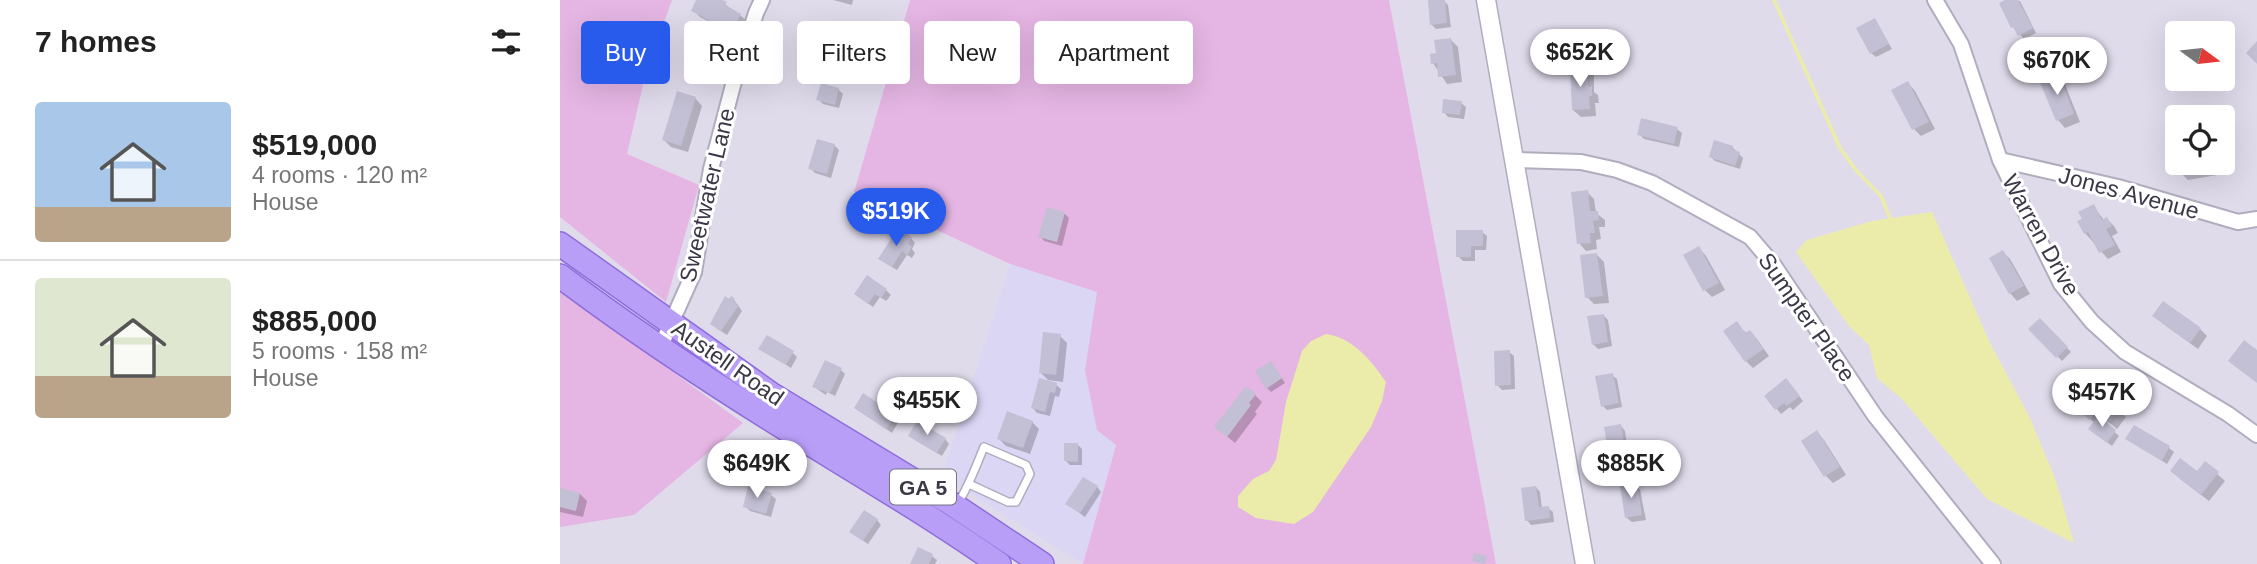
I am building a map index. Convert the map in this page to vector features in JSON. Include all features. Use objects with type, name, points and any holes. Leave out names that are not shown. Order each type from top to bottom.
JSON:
[{"type":"main road","name":"Austell Road","points":[[560,244],[771,394],[956,507],[1042,564]]},
{"type":"main road","name":"Austell Road","points":[[560,276],[660,348],[959,536],[999,564]]},
{"type":"street","name":"Sweetwater Lane","points":[[660,348],[694,272],[711,169],[733,85],[762,0]]},
{"type":"street","points":[[1486,0],[1585,564]]},
{"type":"street","name":"Warren Drive","points":[[1935,0],[1961,44],[2000,160],[2061,284],[2092,322],[2126,352],[2228,414],[2257,435]]},
{"type":"street","name":"Sumpter Place","points":[[1514,160],[1581,162],[1617,170],[1652,183],[1750,237],[1773,264],[1875,416],[1993,564]]},
{"type":"street","name":"Jones Avenue","points":[[2000,160],[2118,187],[2238,222],[2257,219]]},
{"type":"lane","points":[[956,507],[984,447],[1026,465],[1030,474],[1016,502],[1008,502],[969,484]]},
{"type":"shaded area","points":[[560,0],[910,0],[904,21],[797,21],[797,84],[886,84],[854,192],[1010,264],[1097,292],[1083,564],[560,564]]},
{"type":"shaded area","points":[[560,0],[672,0],[664,21],[581,21],[581,84],[643,84],[627,154],[699,185],[666,302],[560,217]]},
{"type":"shaded area","points":[[910,0],[1389,0],[1496,564],[1083,564],[1116,445],[1097,430],[1085,370],[1097,292],[1010,264],[854,192],[886,84],[910,84],[910,21],[904,21]]},
{"type":"shaded area","points":[[1389,0],[2257,0],[2257,564],[1496,564]]},
{"type":"shaded area","points":[[1932,212],[1991,345],[2029,416],[2055,478],[2074,543],[1987,499],[1902,399],[1877,378],[1869,345],[1849,326],[1796,252],[1807,240],[1872,221]]},
{"type":"shaded area","points":[[1010,264],[1097,292],[1085,370],[1116,445],[1083,564],[942,476]]},
{"type":"shaded area","points":[[560,290],[743,423],[634,515],[560,527]]},
{"type":"shaded area","points":[[1326,334],[1353,345],[1374,366],[1386,382],[1382,401],[1371,427],[1313,512],[1294,524],[1256,518],[1238,507],[1238,496],[1253,479],[1269,471],[1276,460],[1286,402],[1302,351],[1311,341]]},
{"type":"building","points":[[696,0],[723,0],[727,2],[725,5],[741,14],[738,21],[711,21],[691,11]]},
{"type":"building","points":[[1428,0],[1445,0],[1447,23],[1430,25]]},
{"type":"building","points":[[2018,0],[2033,28],[2018,36],[1999,3]]},
{"type":"building","points":[[1875,18],[1889,44],[1870,54],[1856,28]]},
{"type":"building","points":[[1451,38],[1456,75],[1438,77],[1437,63],[1431,64],[1430,54],[1436,53],[1434,40]]},
{"type":"building","points":[[2257,41],[2257,64],[2246,53]]},
{"type":"building","points":[[1587,67],[1588,87],[1592,86],[1592,96],[1589,96],[1590,109],[1572,110],[1570,68]]},
{"type":"building","points":[[2058,72],[2074,114],[2056,121],[2039,80]]},
{"type":"building","points":[[1908,81],[1929,122],[1912,130],[1891,90]]},
{"type":"building","points":[[821,84],[839,88],[835,105],[816,100]]},
{"type":"building","points":[[677,91],[696,97],[681,146],[662,140]]},
{"type":"building","points":[[1443,99],[1462,101],[1460,115],[1442,113]]},
{"type":"building","points":[[1641,118],[1678,127],[1674,144],[1637,135]]},
{"type":"building","points":[[817,139],[835,144],[827,174],[808,169]]},
{"type":"building","points":[[1714,140],[1733,146],[1732,149],[1740,152],[1735,166],[1709,157]]},
{"type":"building","points":[[1588,190],[1590,211],[1598,211],[1599,220],[1593,221],[1595,233],[1590,233],[1591,243],[1577,244],[1571,192]]},
{"type":"building","points":[[2094,204],[2102,220],[2107,217],[2112,226],[2106,229],[2115,245],[2099,253],[2088,232],[2084,234],[2077,221],[2082,219],[2078,212]]},
{"type":"building","points":[[1047,207],[1065,212],[1057,242],[1038,237]]},
{"type":"building","points":[[898,228],[912,237],[908,244],[912,247],[907,255],[902,251],[892,267],[878,259]]},
{"type":"building","points":[[1456,230],[1483,230],[1483,246],[1471,246],[1471,257],[1456,257]]},
{"type":"building","points":[[1699,246],[1719,283],[1703,291],[1683,255]]},
{"type":"building","points":[[2003,250],[2024,286],[2009,294],[1989,258]]},
{"type":"building","points":[[1597,253],[1603,296],[1585,298],[1580,255]]},
{"type":"building","points":[[867,275],[887,289],[881,298],[875,294],[868,304],[854,294]]},
{"type":"building","points":[[725,296],[729,299],[731,296],[739,305],[721,331],[710,324]]},
{"type":"building","points":[[2163,301],[2201,328],[2190,343],[2152,316]]},
{"type":"building","points":[[1604,314],[1608,342],[1592,345],[1587,316]]},
{"type":"building","points":[[2040,318],[2068,347],[2056,358],[2028,329]]},
{"type":"building","points":[[1737,321],[1745,333],[1750,330],[1764,349],[1745,362],[1723,331]]},
{"type":"building","points":[[1043,332],[1061,334],[1056,375],[1039,373]]},
{"type":"building","points":[[767,335],[794,351],[786,365],[758,349]]},
{"type":"building","points":[[2244,340],[2257,350],[2257,383],[2228,361]]},
{"type":"building","points":[[1510,350],[1511,385],[1495,386],[1494,351]]},
{"type":"building","points":[[825,360],[842,368],[830,393],[812,387]]},
{"type":"building","points":[[1271,361],[1282,378],[1266,389],[1255,371]]},
{"type":"building","points":[[1613,373],[1619,403],[1601,407],[1595,376]]},
{"type":"building","points":[[1039,378],[1057,383],[1055,393],[1050,392],[1045,412],[1031,408]]},
{"type":"building","points":[[1786,378],[1800,396],[1787,406],[1784,403],[1775,410],[1764,396]]},
{"type":"building","points":[[2085,379],[2120,408],[2109,423],[2096,412],[2090,420],[2067,401]]},
{"type":"building","points":[[1246,386],[1256,394],[1227,437],[1214,427]]},
{"type":"building","points":[[863,393],[896,415],[886,429],[854,408]]},
{"type":"building","points":[[1007,411],[1033,421],[1023,448],[997,439]]},
{"type":"building","points":[[2098,416],[2116,430],[2107,443],[2088,429]]},
{"type":"building","points":[[917,421],[946,438],[937,453],[908,436]]},
{"type":"building","points":[[1621,424],[1626,456],[1609,458],[1604,427]]},
{"type":"building","points":[[2134,425],[2170,446],[2162,461],[2125,439]]},
{"type":"building","points":[[1817,430],[1840,467],[1824,477],[1801,441]]},
{"type":"building","points":[[1064,443],[1078,443],[1078,462],[1064,461]]},
{"type":"building","points":[[2180,458],[2197,471],[2205,461],[2219,472],[2201,495],[2170,471]]},
{"type":"building","points":[[1083,477],[1098,486],[1080,513],[1065,504]]},
{"type":"building","points":[[1637,483],[1642,515],[1625,518],[1620,486]]},
{"type":"building","points":[[748,486],[772,493],[766,514],[743,507]]},
{"type":"building","points":[[1536,486],[1539,507],[1549,506],[1550,518],[1525,521],[1521,488]]},
{"type":"building","points":[[560,488],[580,493],[576,511],[560,507]]},
{"type":"building","points":[[864,510],[878,519],[863,541],[849,532]]},
{"type":"building","points":[[918,547],[933,554],[929,564],[910,564]]},
{"type":"building","points":[[1474,553],[1487,556],[1485,564],[1472,561]]},
{"type":"waterway","points":[[1774,0],[1840,148],[1855,169],[1881,196],[1890,218]]}]
